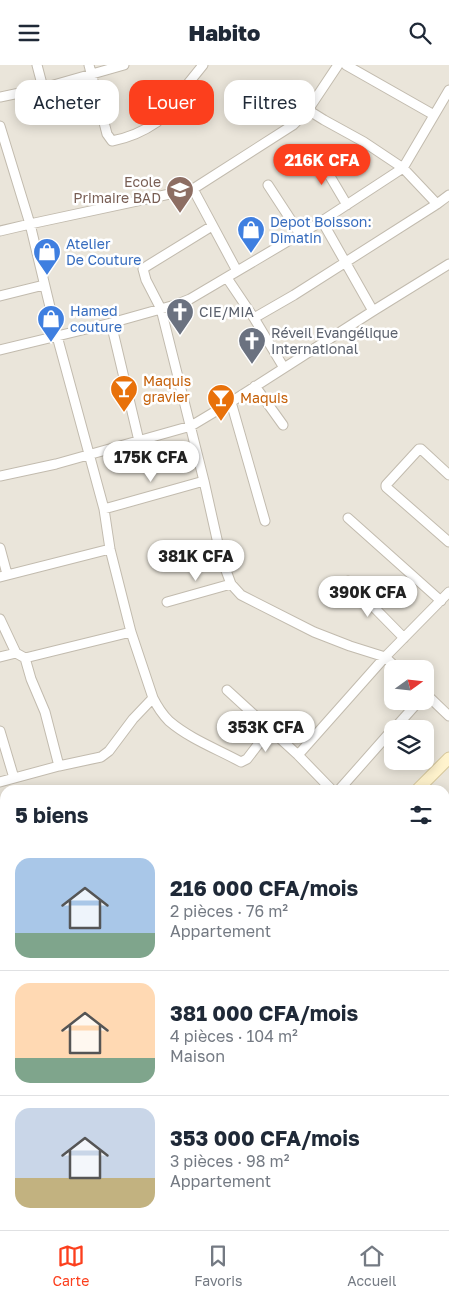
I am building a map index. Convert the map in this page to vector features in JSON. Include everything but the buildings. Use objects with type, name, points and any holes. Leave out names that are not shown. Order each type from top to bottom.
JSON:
[{"type":"street","points":[[37,65],[41,80]]},
{"type":"street","points":[[62,80],[90,70],[124,65]]},
{"type":"street","points":[[90,70],[107,134],[112,141],[147,129],[157,122],[203,65]]},
{"type":"street","points":[[315,100],[338,65]]},
{"type":"street","points":[[346,65],[434,115]]},
{"type":"street","points":[[0,350],[110,323],[187,301],[322,221],[403,167],[449,90]]},
{"type":"street","points":[[0,97],[15,94]]},
{"type":"street","points":[[315,114],[403,167],[437,205]]},
{"type":"street","points":[[0,231],[193,189],[293,125]]},
{"type":"street","points":[[0,126],[30,224],[57,336],[104,509],[110,549],[131,632],[153,699],[158,708],[180,729],[241,762],[247,759],[270,729]]},
{"type":"street","points":[[318,156],[346,205]]},
{"type":"street","points":[[268,185],[300,234]]},
{"type":"street","points":[[193,189],[237,271]]},
{"type":"street","points":[[254,318],[437,205],[449,195]]},
{"type":"street","points":[[322,221],[373,311]]},
{"type":"street","points":[[212,226],[144,269],[146,280],[161,309],[191,426],[221,557],[231,584],[240,595],[314,632],[385,657],[388,660]]},
{"type":"street","points":[[0,477],[56,464],[191,426],[449,264]]},
{"type":"street","points":[[226,277],[254,318],[284,368]]},
{"type":"street","points":[[0,296],[44,285]]},
{"type":"street","points":[[110,323],[139,441]]},
{"type":"street","points":[[255,386],[283,425]]},
{"type":"street","points":[[231,402],[265,521]]},
{"type":"street","points":[[449,475],[419,449],[386,485],[449,542]]},
{"type":"street","points":[[104,509],[204,481]]},
{"type":"street","points":[[348,518],[441,601]]},
{"type":"street","points":[[0,548],[3,575],[110,549]]},
{"type":"street","points":[[348,581],[404,638]]},
{"type":"street","points":[[166,602],[231,584]]},
{"type":"street","points":[[298,755],[385,657],[449,592]]},
{"type":"street","points":[[0,619],[16,653],[25,658],[131,632]]},
{"type":"street","points":[[0,657],[16,653]]},
{"type":"street","points":[[25,658],[31,679],[45,713],[59,766]]},
{"type":"street","points":[[227,690],[298,755],[324,785]]},
{"type":"street","points":[[0,782],[59,766],[96,759],[105,755],[133,719],[153,699]]},
{"type":"street","points":[[434,702],[449,716]]},
{"type":"street","points":[[402,720],[411,710]]},
{"type":"street","points":[[0,731],[14,778]]},
{"type":"street","points":[[344,785],[384,740]]},
{"type":"street","points":[[422,785],[449,758]]},
{"type":"shaded area","points":[[0,65],[449,65],[449,785],[0,785]]},
{"type":"place","name":"Ecole Primaire BAD","points":[[180,214]]},
{"type":"place","name":"Depot Boisson: Dimatin","points":[[251,254]]},
{"type":"place","name":"Atelier De Couture","points":[[47,276]]},
{"type":"place","name":"CIE/MIA","points":[[180,336]]},
{"type":"place","name":"Hamed couture","points":[[51,343]]},
{"type":"place","name":"Réveil Evangélique International","points":[[252,365]]},
{"type":"place","name":"Maquis gravier","points":[[124,413]]},
{"type":"place","name":"Maquis","points":[[221,422]]}]
